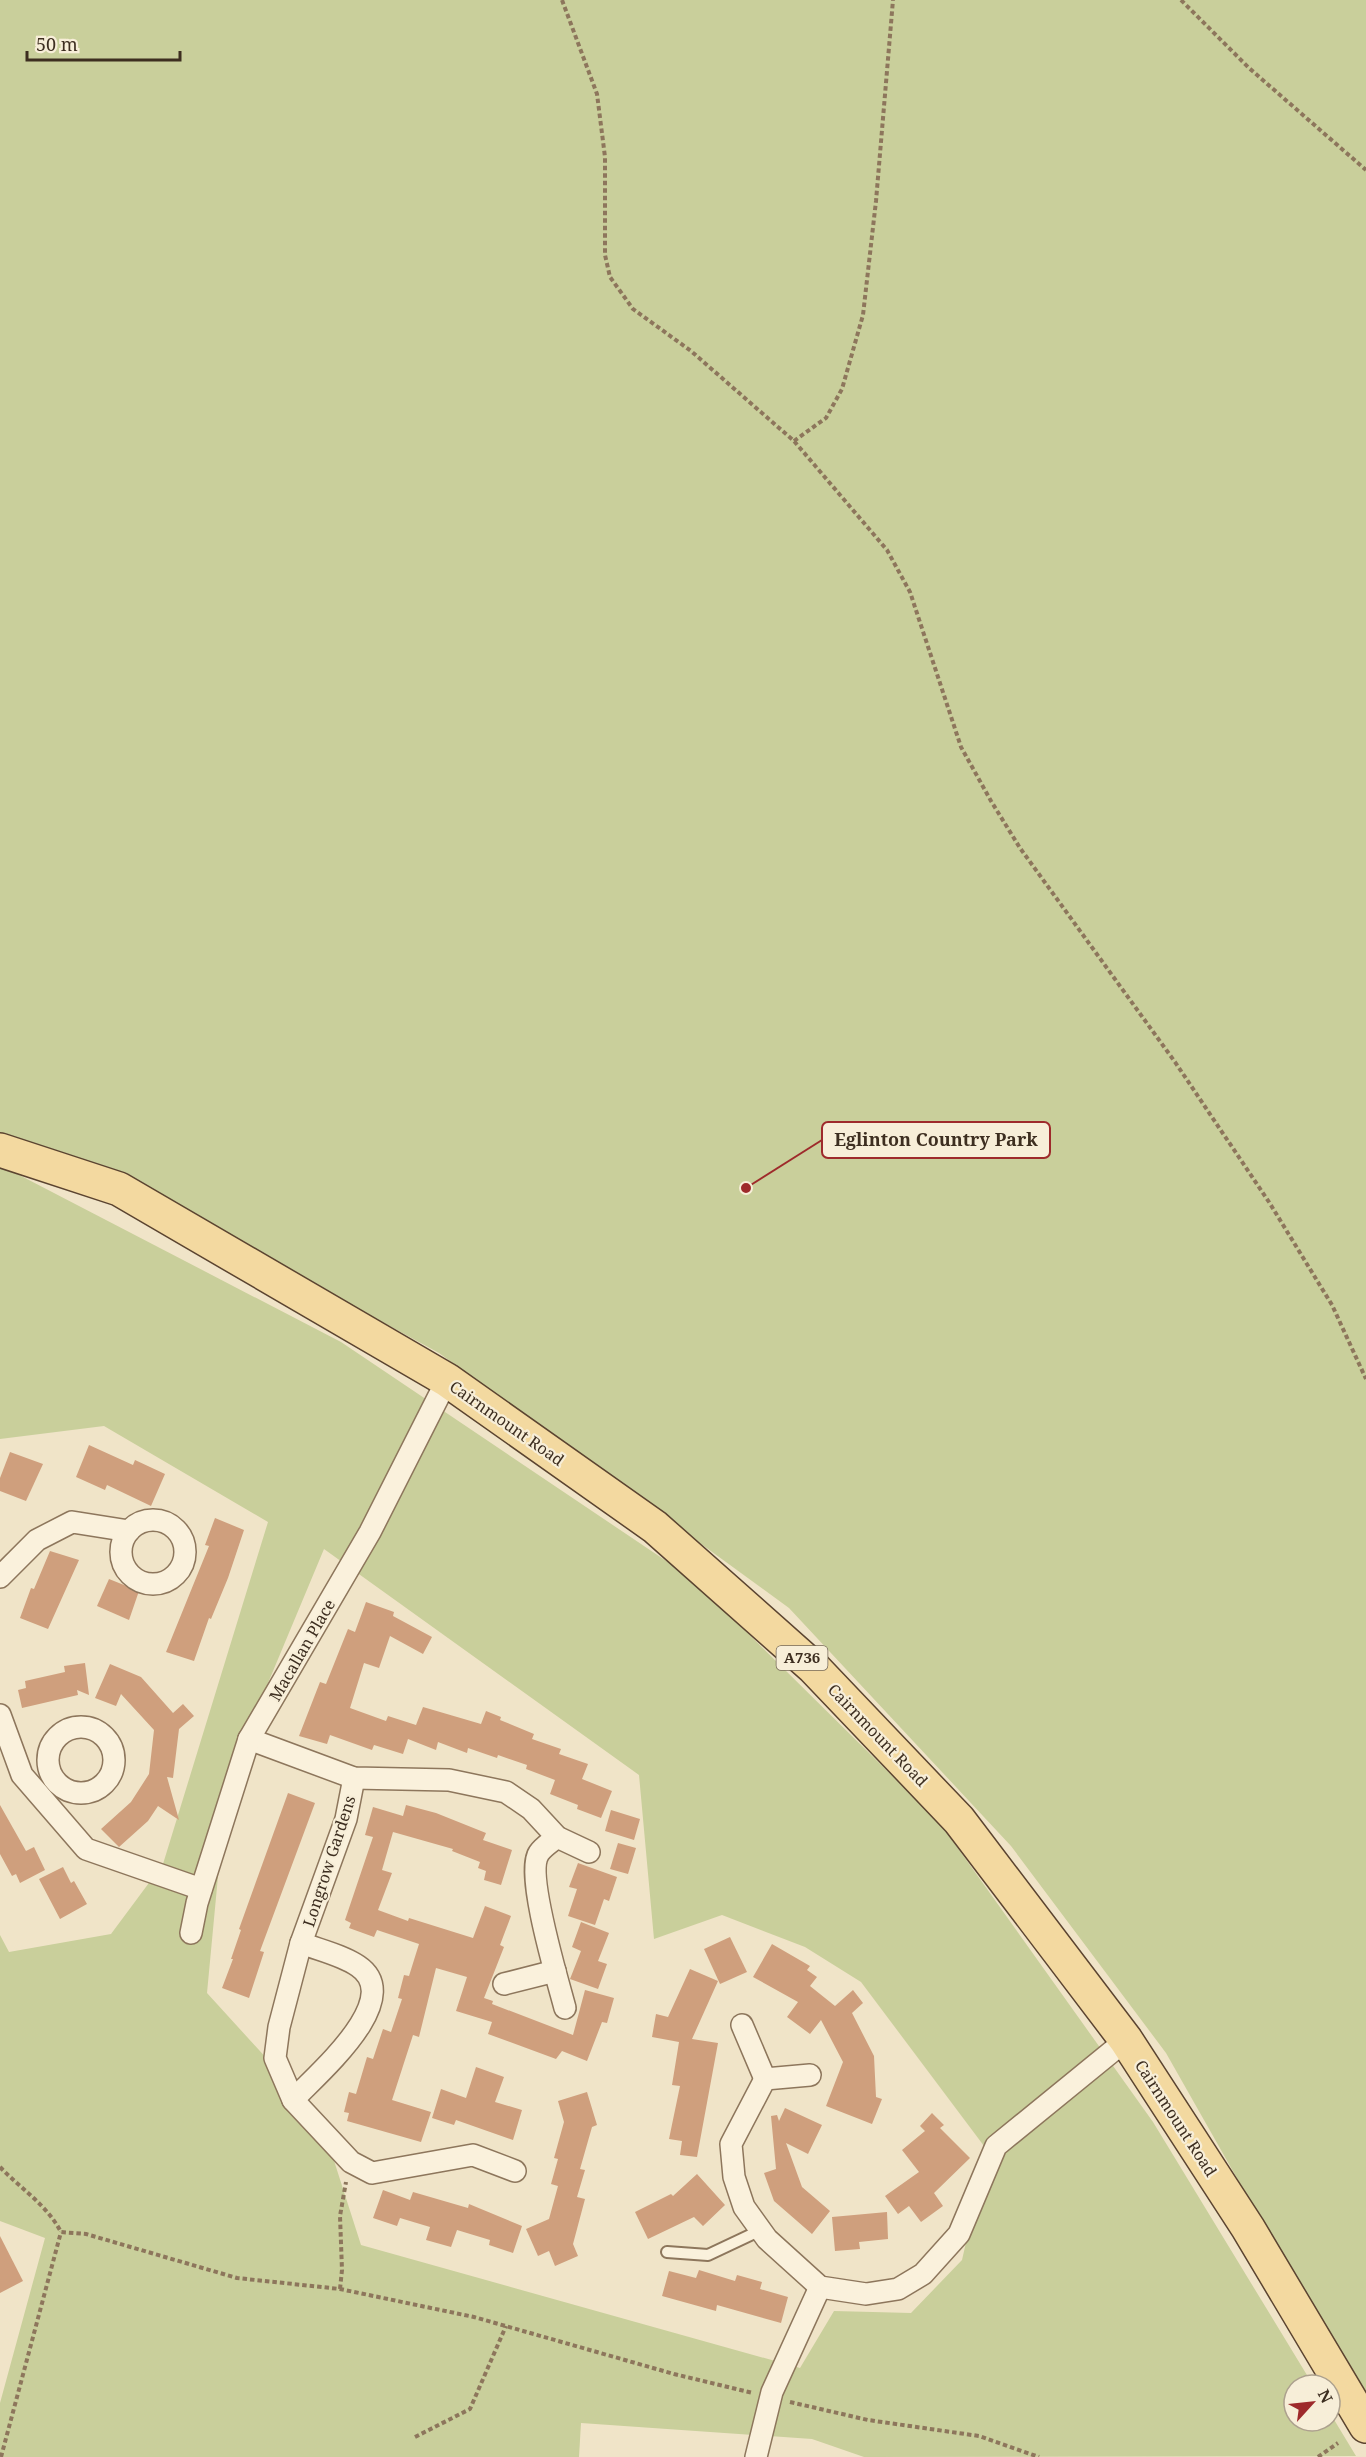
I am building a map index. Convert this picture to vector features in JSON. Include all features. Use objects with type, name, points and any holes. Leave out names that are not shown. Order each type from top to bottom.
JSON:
[{"type":"main road","name":"Cairnmount Road","points":[[0,1150],[119,1189],[447,1380],[655,1527],[813,1668],[959,1820],[1126,2040],[1248,2228],[1366,2426]]},
{"type":"street","name":"Macallan Place","points":[[191,1933],[201,1889],[249,1739],[370,1532],[447,1380]]},
{"type":"street","points":[[0,1577],[37,1540],[72,1522],[129,1530]]},
{"type":"street","points":[[0,1715],[22,1774],[86,1849],[201,1889]]},
{"type":"street","points":[[249,1739],[354,1779],[449,1780],[506,1792],[531,1809],[557,1838],[589,1852]]},
{"type":"street","points":[[22,1774],[48,1766]]},
{"type":"street","name":"Longrow Gardens","points":[[354,1779],[346,1819],[301,1943],[279,2027],[275,2058],[292,2100],[351,2162],[372,2173],[473,2155],[515,2170]]},
{"type":"street","points":[[557,1838],[538,1853],[535,1869],[545,1933],[565,2008]]},
{"type":"street","name":"Longrow Gardens","points":[[292,2100],[357,2032],[368,2014],[372,1988],[368,1976],[358,1965],[301,1943]]},
{"type":"street","points":[[504,1984],[555,1971]]},
{"type":"street","points":[[742,2025],[765,2079]]},
{"type":"street","points":[[765,2079],[731,2145],[738,2192],[744,2207],[767,2239],[820,2287],[866,2294],[898,2289],[923,2274],[959,2234],[996,2146],[1126,2040]]},
{"type":"street","points":[[765,2079],[810,2075]]},
{"type":"street","points":[[756,2457],[772,2395],[820,2287]]},
{"type":"lane","points":[[667,2252],[708,2255],[761,2230]]},
{"type":"path","points":[[562,0],[597,94],[605,157],[605,255],[610,278],[633,309],[691,351],[794,441],[887,550],[910,592],[961,747],[991,801],[1020,848],[1174,1062],[1269,1202],[1332,1305],[1366,1379]]},
{"type":"path","points":[[794,441],[826,418],[842,389],[863,315],[876,201],[892,0]]},
{"type":"path","points":[[1181,0],[1249,68],[1366,170]]},
{"type":"path","points":[[340,2289],[342,2270],[340,2216],[351,2162]]},
{"type":"path","points":[[0,2167],[51,2212],[61,2232],[1,2457]]},
{"type":"path","points":[[61,2232],[87,2234],[237,2278],[340,2289],[474,2317],[674,2374],[772,2395],[868,2420],[978,2436],[1039,2457]]},
{"type":"path","points":[[415,2438],[470,2409],[506,2326]]},
{"type":"path","points":[[1318,2457],[1338,2443]]},
{"type":"green space","points":[[0,0],[1366,0],[1366,2398],[1293,2277],[1166,2053],[1011,1846],[789,1608],[439,1353],[201,1223],[0,1132]]},
{"type":"green space","points":[[0,1165],[341,1342],[693,1579],[940,1823],[1153,2122],[1306,2373],[1282,2373],[1282,2433],[1342,2433],[1356,2456],[864,2457],[812,2439],[581,2423],[579,2457],[0,2457],[0,2403],[45,2238],[0,2221],[0,1935],[9,1952],[111,1934],[163,1864],[268,1522],[104,1426],[0,1439]],"holes":[[[324,1549],[639,1775],[654,1939],[722,1915],[805,1947],[861,1982],[987,2150],[962,2260],[911,2313],[834,2311],[800,2368],[361,2245],[320,2117],[207,1993],[227,1781]]]},
{"type":"building","points":[[89,1445],[133,1465],[135,1460],[165,1474],[151,1506],[107,1485],[105,1490],[76,1477]]},
{"type":"building","points":[[10,1452],[43,1464],[26,1501],[0,1491],[0,1478]]},
{"type":"building","points":[[215,1518],[244,1530],[228,1578],[211,1619],[209,1618],[194,1661],[166,1652],[209,1546],[205,1545]]},
{"type":"building","points":[[50,1551],[79,1560],[48,1629],[20,1618],[31,1588],[34,1589]]},
{"type":"building","points":[[109,1579],[139,1591],[129,1620],[97,1606]]},
{"type":"building","points":[[366,1602],[394,1612],[393,1616],[432,1637],[423,1654],[390,1636],[379,1668],[364,1663],[350,1708],[386,1721],[388,1716],[416,1725],[423,1707],[481,1724],[486,1711],[501,1717],[500,1720],[534,1734],[532,1739],[561,1749],[559,1754],[588,1764],[582,1779],[612,1791],[601,1818],[577,1809],[578,1805],[550,1794],[555,1780],[526,1769],[527,1765],[498,1755],[497,1758],[468,1748],[467,1753],[438,1742],[436,1750],[408,1739],[403,1754],[374,1745],[372,1750],[330,1735],[327,1744],[299,1736],[320,1682],[326,1684],[348,1629],[355,1632]]},
{"type":"building","points":[[85,1663],[89,1695],[77,1690],[78,1695],[22,1708],[18,1690],[26,1688],[25,1681],[65,1672],[64,1666]]},
{"type":"building","points":[[110,1664],[141,1677],[173,1713],[183,1704],[194,1716],[179,1729],[173,1778],[167,1777],[179,1820],[158,1806],[148,1821],[119,1847],[101,1829],[131,1802],[149,1774],[154,1730],[121,1694],[116,1706],[95,1698]]},
{"type":"building","points":[[288,1793],[315,1803],[260,1951],[264,1952],[249,1998],[222,1988],[233,1959],[231,1959],[241,1930],[239,1929]]},
{"type":"building","points":[[0,1805],[26,1851],[34,1847],[45,1870],[20,1883],[16,1874],[12,1876],[0,1854]]},
{"type":"building","points":[[406,1805],[436,1813],[486,1833],[483,1840],[512,1850],[501,1885],[484,1880],[486,1871],[478,1868],[480,1862],[452,1851],[453,1849],[393,1832],[382,1870],[392,1873],[378,1910],[408,1921],[409,1918],[473,1938],[485,1906],[511,1916],[500,1945],[504,1947],[484,1998],[493,2001],[492,2004],[573,2035],[585,1990],[614,1998],[607,2023],[602,2022],[587,2061],[562,2051],[556,2059],[488,2034],[492,2022],[456,2011],[467,1977],[436,1968],[419,2037],[413,2035],[392,2100],[431,2112],[421,2142],[347,2121],[349,2113],[344,2112],[349,2092],[356,2094],[367,2057],[373,2059],[383,2029],[391,2032],[402,1999],[398,1998],[404,1975],[409,1976],[419,1944],[377,1930],[374,1937],[349,1928],[351,1923],[345,1920],[373,1837],[365,1835],[373,1807],[403,1816]]},
{"type":"building","points":[[611,1810],[640,1819],[634,1840],[605,1831]]},
{"type":"building","points":[[618,1843],[636,1848],[628,1874],[610,1869]]},
{"type":"building","points":[[578,1863],[617,1877],[609,1901],[604,1899],[595,1925],[568,1916],[577,1889],[569,1887]]},
{"type":"building","points":[[63,1867],[71,1883],[74,1881],[87,1904],[60,1919],[39,1879]]},
{"type":"building","points":[[581,1922],[609,1933],[598,1961],[607,1964],[598,1989],[570,1979],[581,1951],[572,1947]]},
{"type":"building","points":[[730,1937],[747,1972],[720,1984],[704,1949]]},
{"type":"building","points":[[772,1944],[810,1966],[807,1970],[817,1977],[810,1986],[835,2006],[853,1990],[863,2003],[852,2013],[874,2056],[876,2097],[882,2099],[872,2124],[826,2106],[843,2062],[821,2020],[810,2034],[787,2017],[798,2002],[753,1977]]},
{"type":"building","points":[[690,1969],[718,1981],[692,2039],[718,2043],[697,2157],[680,2155],[682,2141],[669,2139],[680,2086],[672,2085],[679,2042],[652,2037],[656,2014],[668,2017]]},
{"type":"building","points":[[476,2067],[504,2077],[495,2102],[522,2110],[513,2140],[456,2120],[454,2125],[432,2118],[441,2089],[466,2098]]},
{"type":"building","points":[[587,2092],[597,2125],[592,2127],[580,2169],[585,2170],[577,2197],[585,2199],[573,2244],[578,2256],[555,2266],[549,2251],[538,2256],[526,2229],[549,2219],[558,2186],[551,2184],[558,2159],[554,2158],[564,2122],[558,2101]]},
{"type":"building","points":[[785,2108],[822,2125],[808,2154],[786,2143],[802,2187],[830,2211],[812,2234],[774,2201],[764,2173],[776,2169],[771,2116],[777,2115],[779,2121]]},
{"type":"building","points":[[932,2113],[944,2125],[940,2128],[970,2158],[934,2193],[943,2206],[921,2222],[909,2206],[898,2214],[885,2196],[919,2172],[902,2150],[925,2131],[920,2126]]},
{"type":"building","points":[[697,2174],[725,2205],[703,2226],[694,2217],[648,2239],[635,2212],[671,2194],[673,2196]]},
{"type":"building","points":[[383,2190],[410,2200],[413,2192],[468,2208],[469,2204],[522,2226],[513,2253],[489,2245],[490,2240],[457,2230],[451,2247],[426,2240],[430,2227],[400,2218],[397,2226],[373,2218]]},
{"type":"building","points":[[887,2212],[888,2239],[859,2242],[860,2249],[835,2251],[832,2217]]},
{"type":"building","points":[[0,2236],[23,2281],[0,2293]]},
{"type":"building","points":[[699,2270],[735,2281],[737,2275],[762,2282],[760,2289],[788,2297],[781,2323],[717,2305],[716,2311],[662,2296],[669,2271],[696,2278]]},
{"type":"place","name":"Eglinton Country Park","points":[[746,1188]]}]
